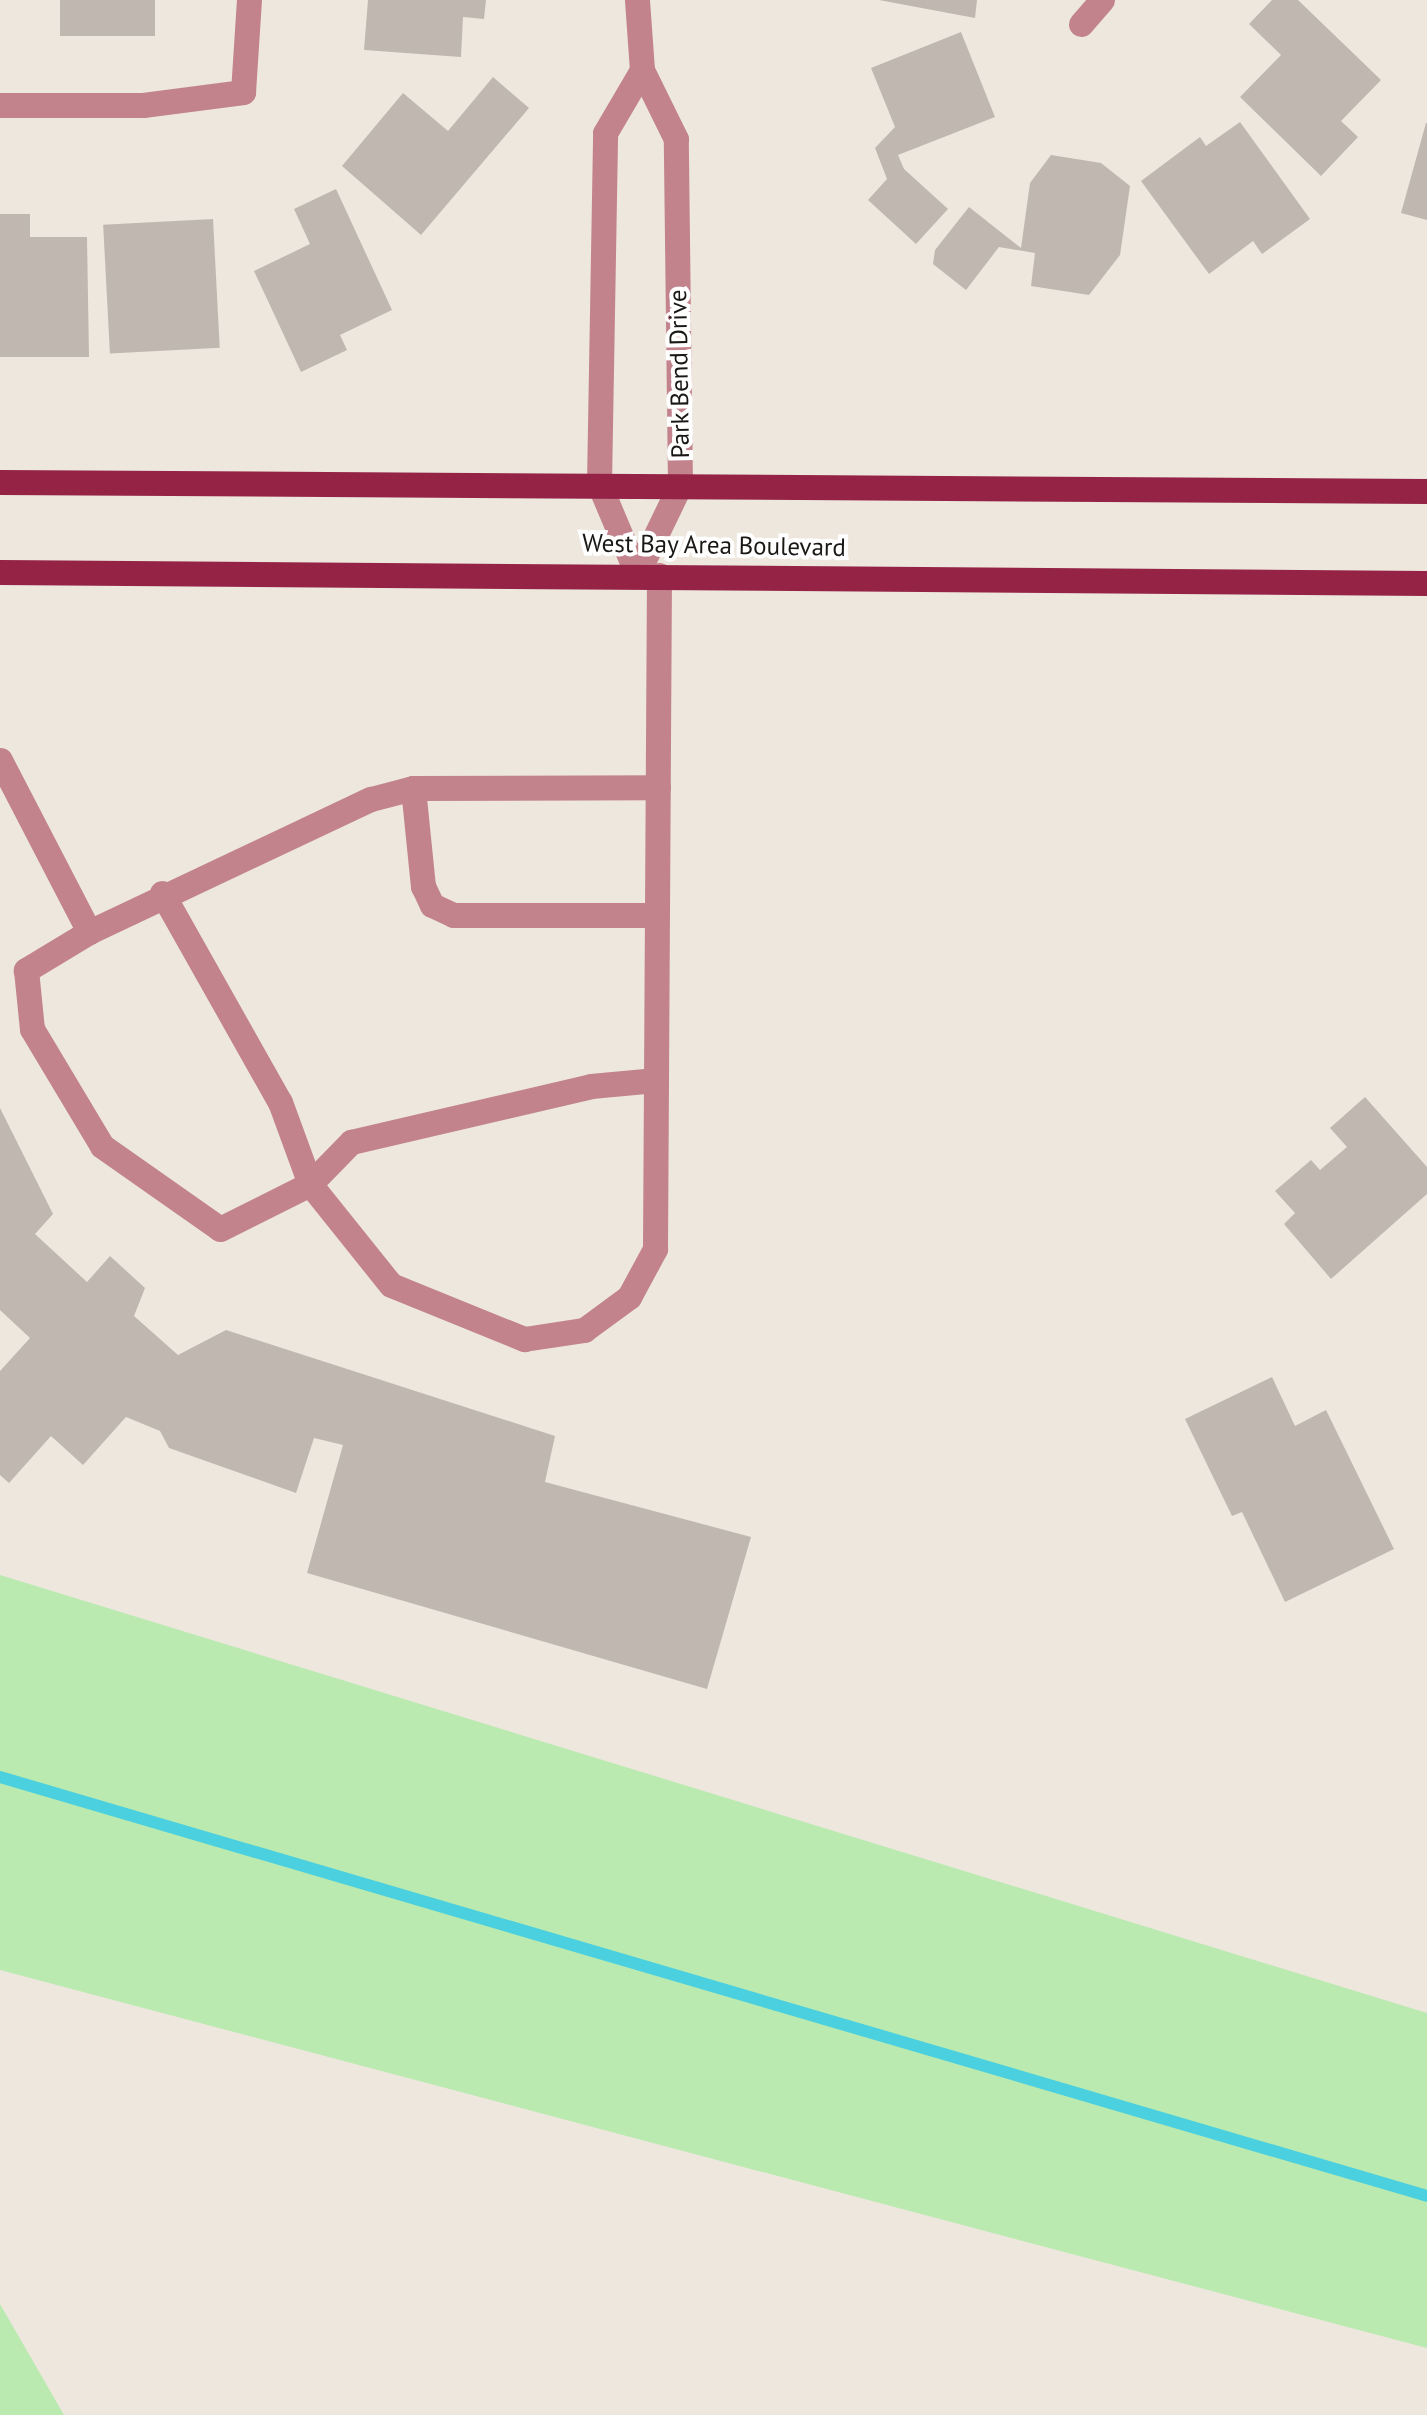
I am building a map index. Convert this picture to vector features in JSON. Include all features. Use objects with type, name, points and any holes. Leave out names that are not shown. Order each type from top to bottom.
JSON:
[{"type":"main road","points":[[0,482],[1427,491]]},
{"type":"main road","name":"West Bay Area Boulevard","points":[[0,572],[1427,583]]},
{"type":"street","points":[[0,105],[142,105],[243,92],[250,0]]},
{"type":"street","name":"Park Bend Drive","points":[[637,0],[642,70],[676,140],[680,485],[648,575]]},
{"type":"street","points":[[1081,24],[1102,0]]},
{"type":"street","points":[[162,892],[280,1102],[310,1184],[392,1286],[524,1340],[584,1330],[629,1297],[655,1250],[658,787],[648,575],[599,484],[605,133],[642,70]]},
{"type":"street","points":[[0,760],[89,932]]},
{"type":"street","points":[[656,1080],[591,1086],[351,1142],[310,1184],[220,1229],[102,1146],[32,1028],[26,970],[162,892],[371,799],[413,788],[658,787]]},
{"type":"street","points":[[413,788],[423,886],[432,905],[452,915],[657,915]]},
{"type":"green space","points":[[0,1575],[1427,2013],[1427,2348],[0,1970]]},
{"type":"green space","points":[[0,2304],[64,2415],[0,2415]]},
{"type":"building","points":[[60,0],[155,0],[155,36],[60,36]]},
{"type":"building","points":[[368,0],[486,0],[484,19],[463,17],[461,57],[364,50]]},
{"type":"building","points":[[879,0],[977,0],[975,18]]},
{"type":"building","points":[[1272,0],[1298,0],[1381,80],[1341,121],[1358,137],[1321,176],[1240,97],[1281,55],[1249,24]]},
{"type":"building","points":[[961,32],[995,117],[898,155],[904,169],[948,209],[916,244],[868,200],[887,179],[875,148],[895,127],[871,68]]},
{"type":"building","points":[[493,77],[529,108],[421,235],[342,166],[403,93],[448,131]]},
{"type":"building","points":[[1240,122],[1310,219],[1262,254],[1253,241],[1209,274],[1141,181],[1200,137],[1206,146]]},
{"type":"building","points":[[1427,123],[1427,220],[1401,213]]},
{"type":"building","points":[[1051,155],[1101,163],[1130,186],[1120,255],[1089,295],[1031,286],[1035,253],[999,247],[966,290],[933,264],[935,250],[969,207],[1021,248],[1030,183]]},
{"type":"building","points":[[336,189],[392,310],[340,335],[347,350],[301,372],[254,271],[310,244],[294,209]]},
{"type":"building","points":[[0,214],[30,214],[30,237],[87,237],[89,357],[0,357]]},
{"type":"building","points":[[213,219],[220,348],[110,354],[103,225]]},
{"type":"building","points":[[1365,1097],[1427,1167],[1427,1194],[1331,1279],[1284,1224],[1295,1213],[1275,1191],[1311,1160],[1320,1170],[1347,1147],[1330,1128]]},
{"type":"building","points":[[0,1108],[53,1214],[35,1234],[87,1282],[110,1256],[145,1288],[134,1316],[178,1355],[226,1330],[555,1436],[545,1482],[751,1537],[707,1689],[307,1573],[343,1445],[314,1438],[296,1493],[169,1448],[160,1431],[126,1417],[83,1465],[51,1436],[9,1483],[0,1475],[0,1371],[30,1338],[0,1310]]},
{"type":"building","points":[[1272,1377],[1295,1426],[1326,1410],[1394,1549],[1285,1602],[1242,1512],[1232,1516],[1185,1419]]},
{"type":"waterway","points":[[0,1777],[1427,2196]]}]
